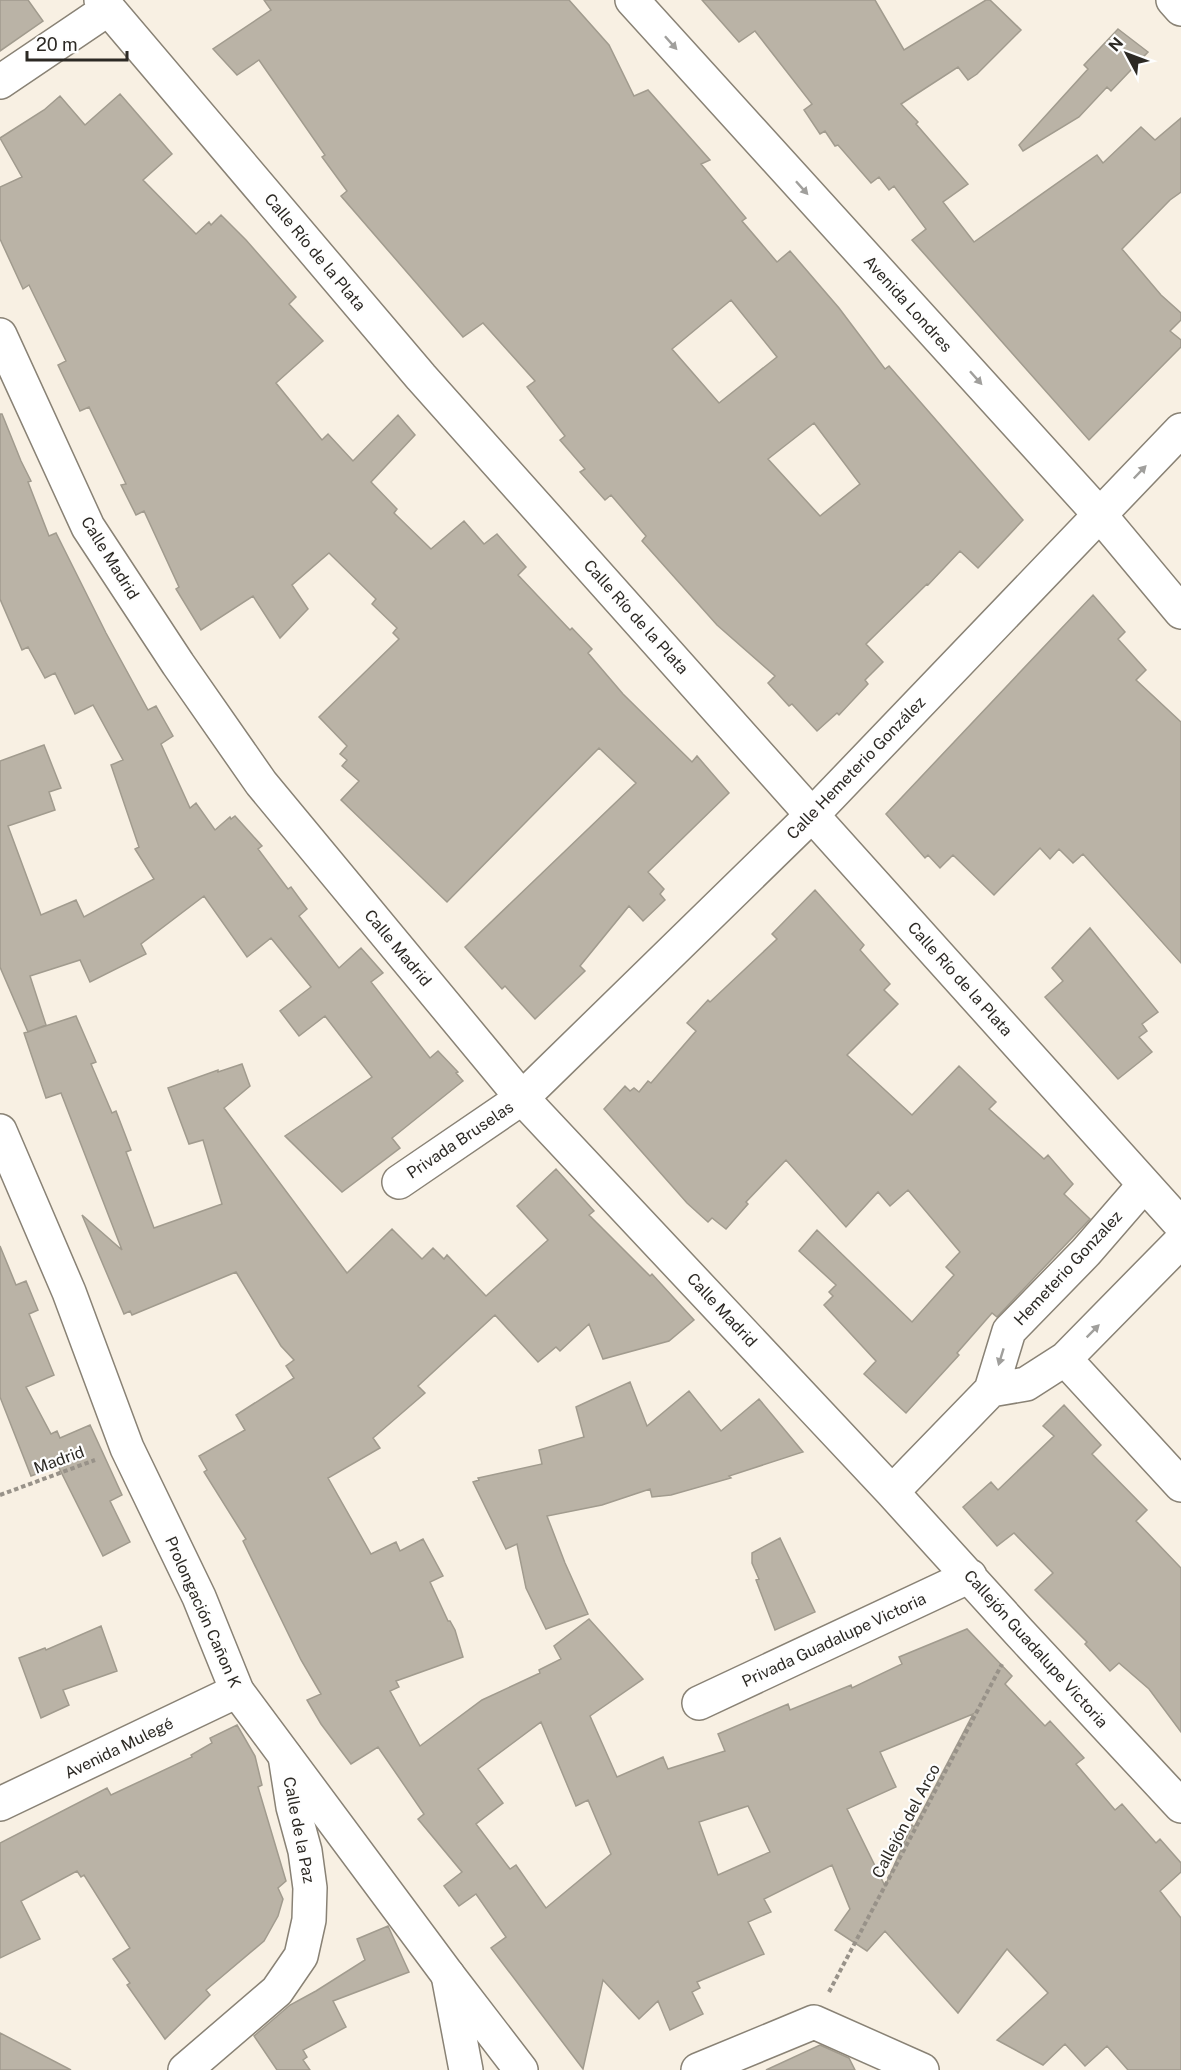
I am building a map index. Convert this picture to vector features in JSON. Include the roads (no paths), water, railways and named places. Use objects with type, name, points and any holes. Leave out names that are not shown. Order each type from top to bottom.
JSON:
[{"type":"street","name":"Avenida Londres","points":[[632,0],[1100,515],[1181,612]]},
{"type":"street","points":[[1173,0],[1181,9]]},
{"type":"street","points":[[0,82],[104,5]]},
{"type":"street","name":"Calle Río de la Plata","points":[[104,5],[421,376],[1181,1225]]},
{"type":"street","name":"Calle Madrid","points":[[0,335],[88,527],[178,664],[261,783],[522,1098],[892,1491]]},
{"type":"street","name":"Calle Hemeterio González","points":[[522,1098],[812,815],[1181,429]]},
{"type":"street","name":"Privada Bruselas","points":[[399,1182],[522,1098]]},
{"type":"street","name":"Prolongación Cañon K","points":[[0,1131],[69,1292],[127,1448],[199,1597],[237,1691],[521,2070]]},
{"type":"street","name":"Hemeterio Gonzalez","points":[[892,1491],[991,1390],[1009,1331],[1086,1252],[1144,1185]]},
{"type":"street","points":[[991,1390],[1026,1384],[1065,1359],[1181,1241]]},
{"type":"street","points":[[1065,1359],[1181,1485]]},
{"type":"street","name":"Callejón Guadalupe Victoria","points":[[892,1491],[1181,1806]]},
{"type":"street","name":"Privada Guadalupe Victoria","points":[[699,1703],[970,1576]]},
{"type":"street","name":"Avenida Mulegé","points":[[0,1804],[237,1691]]},
{"type":"street","name":"Calle de la Paz","points":[[185,2070],[277,1990],[301,1956],[309,1920],[310,1888],[305,1851],[293,1807],[285,1756]]},
{"type":"street","points":[[448,1975],[466,2070]]},
{"type":"street","points":[[698,2070],[814,2022],[922,2070]]}]
